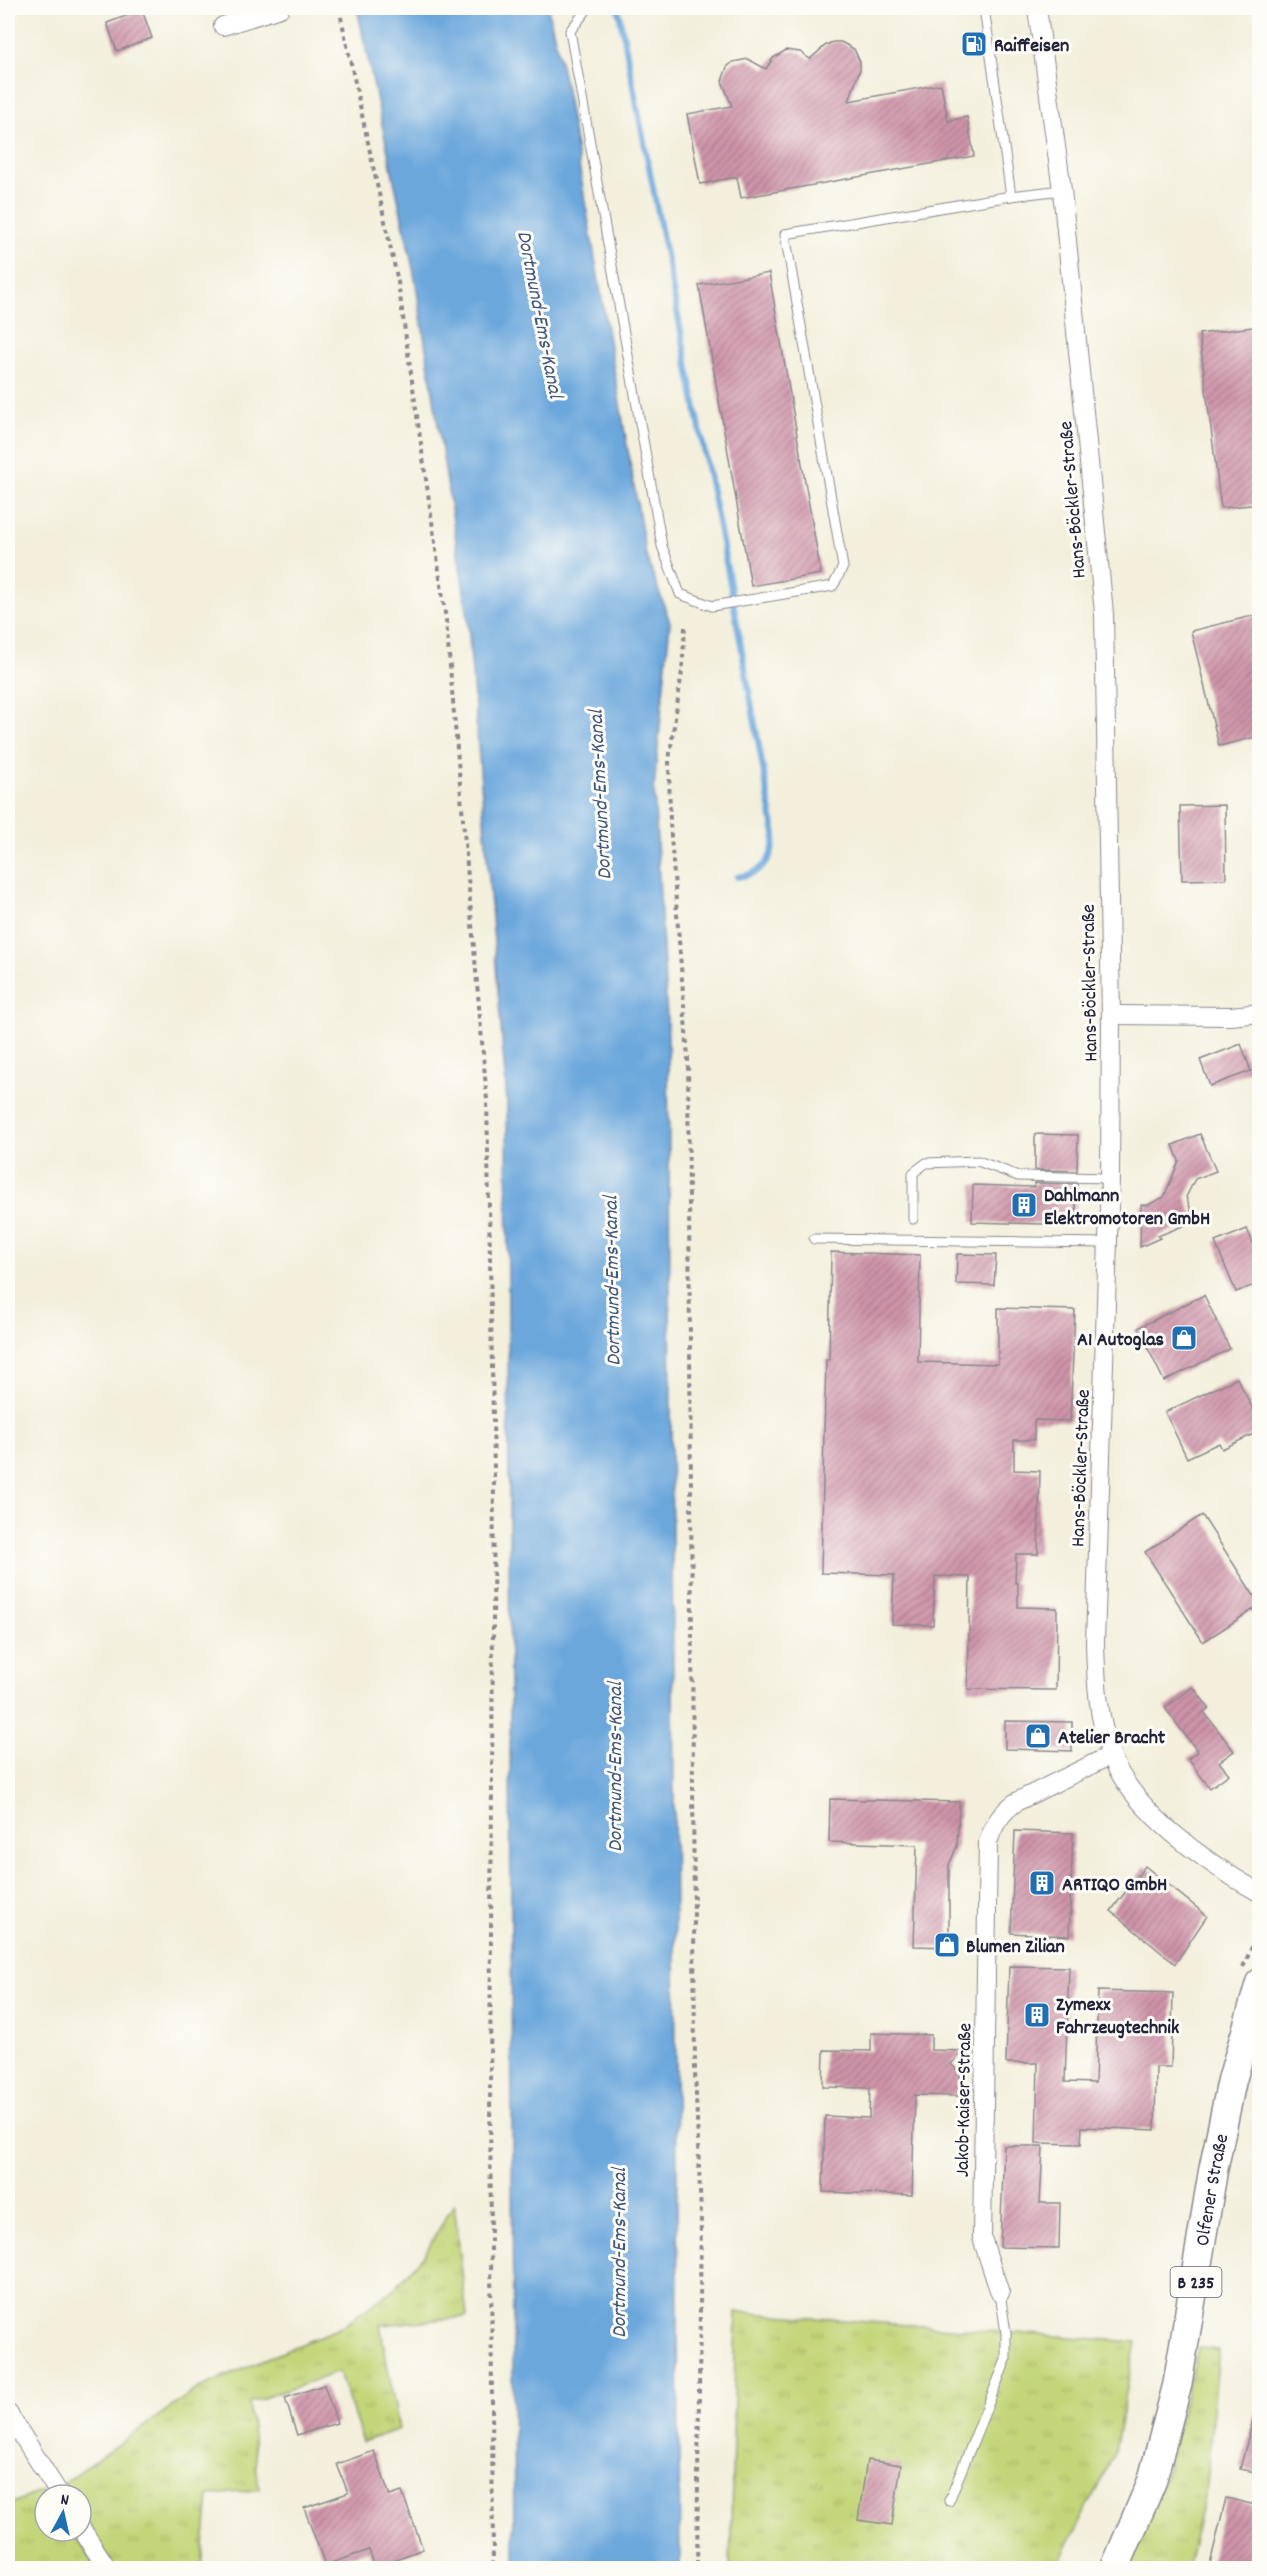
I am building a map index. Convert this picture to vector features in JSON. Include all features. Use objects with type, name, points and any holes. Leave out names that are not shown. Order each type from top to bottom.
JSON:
[{"type":"main road","name":"Olfener Straße","points":[[1115,2568],[1152,2481],[1177,2385],[1230,2091],[1260,1983]]},
{"type":"street","points":[[224,26],[280,8]]},
{"type":"street","name":"Hans-Böckler-Straße","points":[[1037,8],[1062,190],[1104,613],[1112,1015],[1110,1178],[1095,1643],[1096,1682],[1102,1723],[1111,1755],[1132,1791],[1164,1825],[1216,1866],[1260,1893]]},
{"type":"street","points":[[1112,1015],[1231,1016],[1260,1013]]},
{"type":"street","name":"Jakob-Kaiser-Straße","points":[[1000,2293],[982,2238],[988,1842],[993,1828],[1004,1811],[1016,1802],[1111,1755]]},
{"type":"street","points":[[8,2414],[52,2483]]},
{"type":"street","points":[[91,2543],[107,2568]]},
{"type":"lane","points":[[588,8],[570,31],[662,546],[680,594],[712,606],[833,586],[843,567],[785,234],[1011,196],[1062,190]]},
{"type":"lane","points":[[984,8],[1011,196]]},
{"type":"lane","points":[[913,1219],[913,1173],[926,1163],[978,1161],[1018,1176],[1110,1178]]},
{"type":"lane","points":[[814,1239],[1108,1243]]},
{"type":"lane","name":"Jakob-Kaiser-Straße","points":[[949,2501],[1006,2360],[1006,2333],[1000,2293]]},
{"type":"path","points":[[339,8],[398,282],[446,620],[487,1100],[494,1472],[490,2085],[493,2568]]},
{"type":"path","points":[[685,627],[682,671],[669,760],[670,823],[688,1058],[695,2072],[701,2215],[697,2568]]},
{"type":"green space","points":[[454,2203],[467,2317],[380,2325],[399,2429],[363,2442],[339,2372],[249,2403],[259,2489],[209,2496],[202,2568],[115,2568],[93,2534],[93,2483],[64,2483],[197,2389],[339,2328],[393,2290],[424,2255]]},
{"type":"green space","points":[[736,2312],[1136,2342],[1114,2455],[1056,2568],[730,2568]]},
{"type":"green space","points":[[1198,2348],[1219,2350],[1205,2493],[1187,2568],[1129,2568],[1162,2485]]},
{"type":"green space","points":[[33,2495],[33,2543],[79,2543],[97,2568],[8,2568],[8,2505]]},
{"type":"water","name":"Dortmund-Ems-Kanal","points":[[357,8],[548,8],[565,84],[646,555],[670,622],[654,789],[668,1036],[680,2568],[514,2568],[507,1102],[467,611],[415,278]]},
{"type":"building","points":[[142,10],[152,38],[117,51],[107,23]]},
{"type":"building","points":[[833,42],[841,42],[854,49],[860,62],[860,69],[849,101],[941,84],[948,121],[967,117],[974,156],[741,198],[737,177],[700,184],[687,114],[732,106],[722,81],[727,67],[733,62],[748,59],[766,69],[773,58],[786,50],[800,52],[810,59]]},
{"type":"building","points":[[769,273],[821,574],[751,586],[699,285]]},
{"type":"building","points":[[1260,326],[1260,504],[1221,508],[1199,334]]},
{"type":"building","points":[[1260,614],[1260,736],[1219,746],[1191,631]]},
{"type":"building","points":[[1225,805],[1226,879],[1182,880],[1180,806]]},
{"type":"building","points":[[1241,1044],[1251,1071],[1210,1086],[1200,1060]]},
{"type":"building","points":[[1035,1134],[1078,1135],[1077,1171],[1035,1170]]},
{"type":"building","points":[[1200,1134],[1216,1171],[1195,1179],[1186,1197],[1195,1221],[1158,1236],[1160,1238],[1140,1247],[1141,1205],[1148,1205],[1164,1197],[1179,1161],[1173,1145]]},
{"type":"building","name":"Dahlmann Elektromotoren GmbH","points":[[1034,1183],[1077,1184],[1075,1225],[972,1222],[973,1185],[1034,1187]]},
{"type":"building","points":[[1247,1229],[1260,1259],[1260,1283],[1236,1292],[1215,1242]]},
{"type":"building","points":[[831,1252],[920,1255],[918,1362],[998,1364],[998,1308],[1075,1310],[1070,1421],[1034,1420],[1034,1440],[1014,1440],[1014,1470],[1040,1471],[1038,1554],[1016,1554],[1015,1583],[1018,1583],[1018,1607],[1057,1608],[1056,1690],[968,1689],[970,1577],[935,1576],[933,1625],[892,1624],[894,1575],[821,1573]]},
{"type":"building","points":[[957,1254],[996,1255],[994,1285],[956,1284]]},
{"type":"building","name":"A1 Autoglas","points":[[1204,1295],[1230,1349],[1164,1381],[1138,1328]]},
{"type":"building","points":[[1237,1378],[1260,1423],[1260,1431],[1222,1449],[1219,1443],[1187,1458],[1165,1412]]},
{"type":"building","points":[[1202,1515],[1260,1605],[1203,1642],[1145,1552]]},
{"type":"building","points":[[1193,1687],[1209,1708],[1204,1712],[1234,1751],[1219,1762],[1229,1774],[1210,1788],[1188,1759],[1198,1752],[1165,1708]]},
{"type":"building","name":"Atelier Bracht","points":[[1005,1721],[1072,1722],[1072,1751],[1005,1749]]},
{"type":"building","points":[[830,1799],[959,1802],[957,1846],[949,1865],[949,1947],[914,1946],[917,1845],[829,1842]]},
{"type":"building","name":"ARTIQO GmbH","points":[[1015,1831],[1073,1833],[1069,1936],[1011,1933]]},
{"type":"building","points":[[1145,1866],[1207,1916],[1175,1964],[1111,1911]]},
{"type":"building","points":[[1009,1966],[1069,1967],[1065,2082],[1095,2083],[1098,1991],[1173,1993],[1171,2067],[1156,2067],[1155,2130],[1082,2127],[1081,2144],[1036,2143],[1038,2063],[1006,2063]]},
{"type":"building","points":[[871,2033],[931,2035],[931,2050],[964,2051],[951,2064],[960,2073],[959,2096],[915,2095],[912,2195],[823,2192],[825,2116],[869,2118],[870,2088],[823,2087],[824,2050],[871,2051]]},
{"type":"building","points":[[1004,2146],[1043,2146],[1040,2203],[1060,2203],[1059,2248],[1000,2247]]},
{"type":"building","points":[[324,2385],[337,2423],[297,2435],[285,2398]]},
{"type":"building","points":[[1254,2415],[1260,2415],[1260,2473],[1240,2469]]},
{"type":"building","points":[[374,2451],[390,2496],[402,2492],[423,2549],[375,2567],[369,2550],[325,2565],[304,2508],[348,2493],[337,2464]]},
{"type":"building","points":[[867,2460],[901,2465],[892,2525],[858,2520]]},
{"type":"building","points":[[1226,2498],[1260,2506],[1260,2568],[1209,2568]]},
{"type":"waterway","points":[[618,8],[728,573],[775,835],[772,852],[765,864],[754,873],[737,877]]},
{"type":"place","name":"Raiffeisen","points":[[974,44]]},
{"type":"place","name":"Dahlmann Elektromotoren GmbH","points":[[1024,1205]]},
{"type":"place","name":"A1 Autoglas","points":[[1184,1338]]},
{"type":"place","name":"Atelier Bracht","points":[[1038,1736]]},
{"type":"place","name":"ARTIQO GmbH","points":[[1042,1883]]},
{"type":"place","name":"Blumen Zilian","points":[[947,1945]]},
{"type":"place","name":"Zymexx Fahrzeugtechnik","points":[[1037,2015]]}]
